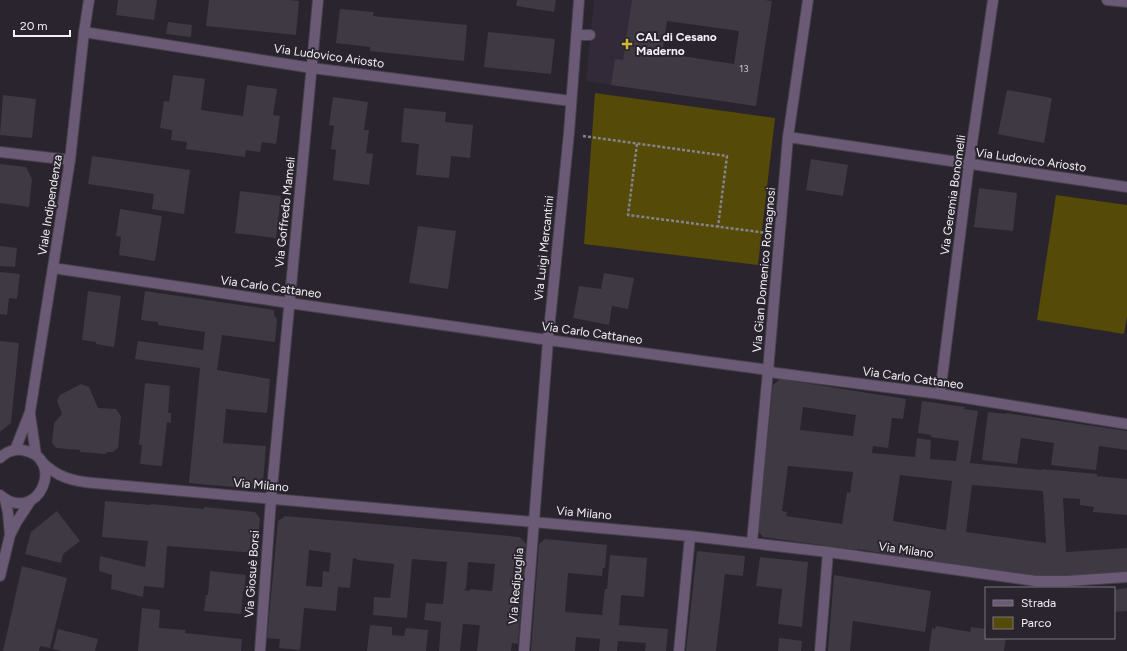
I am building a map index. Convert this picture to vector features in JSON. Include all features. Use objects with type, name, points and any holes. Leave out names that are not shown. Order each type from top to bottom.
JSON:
[{"type":"street","name":"Viale Indipendenza","points":[[15,450],[30,412],[70,160],[89,0]]},
{"type":"street","name":"Via Goffredo Mameli","points":[[271,499],[318,0]]},
{"type":"street","name":"Via Luigi Mercantini","points":[[534,522],[548,340],[569,133],[579,0]]},
{"type":"street","name":"Via Gian Domenico Romagnosi","points":[[752,542],[788,137],[808,0]]},
{"type":"street","name":"Via Geremia Bonomelli","points":[[940,394],[993,0]]},
{"type":"street","points":[[1107,0],[1127,2]]},
{"type":"street","name":"Via Ludovico Ariosto","points":[[84,32],[312,68],[571,101]]},
{"type":"street","points":[[577,35],[590,35]]},
{"type":"street","name":"Via Ludovico Ariosto","points":[[788,137],[1127,187]]},
{"type":"street","points":[[0,152],[70,160]]},
{"type":"street","name":"Via Carlo Cattaneo","points":[[53,268],[548,340],[761,369],[776,373],[940,394],[1127,424]]},
{"type":"street","name":"Viale Indipendenza","points":[[10,535],[31,500],[38,495],[43,488],[46,479],[45,470],[39,459],[30,412]]},
{"type":"street","points":[[0,458],[3,454],[20,449],[28,451],[39,459]]},
{"type":"street","name":"Via Milano","points":[[39,459],[54,472],[67,478],[80,481],[752,542],[1036,581],[1067,581],[1127,577]]},
{"type":"street","points":[[2,497],[13,503],[22,503],[31,500]]},
{"type":"street","points":[[0,576],[10,535],[8,513],[2,497]]},
{"type":"street","name":"Via Giosuè Borsi","points":[[260,651],[271,499]]},
{"type":"street","name":"Via Redipuglia","points":[[524,651],[534,522]]},
{"type":"street","points":[[679,651],[690,536]]},
{"type":"street","points":[[820,651],[828,552]]},
{"type":"path","points":[[569,133],[727,156],[718,227]]},
{"type":"path","points":[[637,144],[628,215],[779,235]]},
{"type":"shaded area","name":"CAL di Cesano Maderno","points":[[594,0],[670,0],[657,92],[586,81]]},
{"type":"green space","points":[[595,93],[775,118],[758,265],[584,244]]},
{"type":"green space","points":[[1056,195],[1127,205],[1127,316],[1124,334],[1037,320]]},
{"type":"building","points":[[118,0],[157,0],[154,20],[116,15]]},
{"type":"building","points":[[209,0],[299,1],[296,35],[206,26]]},
{"type":"building","points":[[517,0],[556,0],[554,12],[516,6]]},
{"type":"building","points":[[632,0],[772,1],[756,106],[611,85],[615,59],[623,60]],"holes":[[[667,21],[739,31],[734,64],[662,53]]]},
{"type":"building","points":[[340,9],[374,12],[373,16],[467,25],[464,61],[370,51],[370,47],[336,43]]},
{"type":"building","points":[[168,22],[192,25],[191,37],[166,34]]},
{"type":"building","points":[[488,32],[555,39],[551,74],[484,67]]},
{"type":"building","points":[[173,75],[205,79],[201,110],[243,116],[247,85],[277,89],[273,115],[280,116],[276,144],[262,142],[260,152],[246,150],[245,157],[186,149],[187,142],[171,140],[172,130],[160,128],[164,101],[169,102]]},
{"type":"building","points":[[1007,90],[1052,98],[1044,143],[998,134]]},
{"type":"building","points":[[3,95],[36,99],[32,138],[0,135]]},
{"type":"building","points":[[333,97],[368,102],[364,130],[369,130],[366,153],[373,154],[369,185],[333,180],[336,150],[331,149],[334,126],[329,125]]},
{"type":"building","points":[[404,108],[446,112],[445,122],[473,125],[470,158],[451,156],[449,178],[416,175],[419,144],[401,142]]},
{"type":"building","points":[[92,156],[190,170],[184,214],[152,209],[154,194],[88,184]]},
{"type":"building","points":[[811,159],[848,165],[843,196],[806,190]]},
{"type":"building","points":[[0,164],[26,167],[32,179],[29,207],[0,203]]},
{"type":"building","points":[[979,188],[1017,193],[1013,231],[974,227]]},
{"type":"building","points":[[240,191],[281,196],[276,238],[235,233]]},
{"type":"building","points":[[120,209],[162,216],[155,261],[119,255],[121,237],[116,236]]},
{"type":"building","points":[[418,226],[456,231],[448,289],[409,283]]},
{"type":"building","points":[[0,246],[17,248],[15,267],[0,266]]},
{"type":"building","points":[[0,272],[20,274],[17,299],[9,298],[7,315],[0,314]]},
{"type":"building","points":[[604,273],[634,278],[628,309],[612,306],[609,325],[573,318],[579,286],[601,289]]},
{"type":"building","points":[[88,291],[121,296],[114,347],[82,340]]},
{"type":"building","points":[[145,291],[274,310],[274,315],[277,320],[275,342],[222,335],[217,370],[270,379],[267,413],[226,409],[223,443],[266,446],[263,482],[256,489],[189,483],[200,368],[135,359],[138,341],[203,350],[205,332],[158,325],[158,322],[141,320]]},
{"type":"building","points":[[0,341],[19,343],[11,423],[0,432]]},
{"type":"building","points":[[780,379],[906,399],[903,419],[892,418],[888,448],[873,446],[872,453],[915,457],[917,438],[931,440],[930,459],[956,461],[959,441],[931,437],[931,435],[918,433],[922,401],[965,407],[964,409],[978,411],[970,463],[1097,474],[1097,476],[1127,479],[1127,515],[1093,512],[1094,507],[1080,505],[1080,499],[1063,498],[1066,552],[1127,548],[1127,572],[1048,578],[857,549],[763,537],[758,531],[773,385]],"holes":[[[803,407],[856,415],[853,436],[800,430]],[[788,466],[853,472],[850,493],[847,492],[842,524],[786,516],[787,512],[782,511]],[[900,475],[952,481],[946,530],[893,521]],[[972,485],[1043,491],[1046,543],[966,532]]]},
{"type":"building","points":[[145,383],[170,386],[168,413],[171,413],[171,423],[167,422],[162,466],[140,464],[142,445],[139,445]]},
{"type":"building","points":[[81,384],[89,387],[98,408],[116,409],[121,416],[118,448],[113,452],[108,452],[105,454],[80,452],[80,450],[56,448],[52,443],[54,423],[62,414],[57,401],[60,395]]},
{"type":"building","points":[[988,412],[1006,413],[1127,431],[1127,450],[1099,446],[1096,470],[1051,465],[1054,443],[1021,438],[1017,464],[982,460]]},
{"type":"building","points":[[105,501],[204,509],[204,507],[255,512],[260,518],[257,553],[167,546],[164,588],[144,586],[143,597],[111,589],[112,575],[99,571],[100,556],[145,567],[148,541],[102,537]]},
{"type":"building","points":[[57,511],[80,541],[63,554],[61,563],[25,554],[31,532]]},
{"type":"building","points":[[285,516],[520,537],[526,544],[518,644],[512,643],[511,651],[477,651],[480,625],[463,624],[460,651],[439,651],[441,622],[424,620],[426,603],[443,604],[447,562],[412,559],[407,618],[373,615],[374,597],[390,598],[394,564],[357,560],[353,558],[350,588],[338,587],[336,611],[304,608],[300,650],[279,648],[280,639],[267,638],[278,521]],"holes":[[[309,550],[331,553],[329,572],[323,571],[322,587],[306,586]],[[468,562],[495,564],[492,591],[470,589],[470,591],[464,590],[466,589]]]},
{"type":"building","points":[[545,539],[607,545],[605,568],[603,568],[602,576],[568,573],[565,612],[602,615],[605,589],[607,589],[610,555],[647,558],[644,597],[621,595],[619,625],[668,629],[666,651],[645,651],[646,643],[618,641],[617,651],[599,651],[600,639],[576,637],[575,651],[531,651],[539,544]]},
{"type":"building","points":[[697,551],[745,556],[743,576],[725,574],[716,651],[686,651]]},
{"type":"building","points":[[760,557],[808,562],[802,627],[778,624],[782,589],[756,586]]},
{"type":"building","points":[[22,566],[67,578],[50,648],[40,646],[39,651],[3,651]]},
{"type":"building","points":[[210,571],[246,575],[241,614],[204,611],[206,595],[208,595]]},
{"type":"building","points":[[834,575],[931,591],[925,632],[853,621],[850,651],[828,651]]},
{"type":"building","points":[[1127,588],[1127,611],[1115,612],[1115,590]]},
{"type":"building","points":[[142,608],[160,610],[159,628],[186,630],[185,633],[242,639],[241,651],[138,651]]},
{"type":"building","points":[[370,625],[392,627],[392,635],[404,636],[406,628],[428,630],[426,651],[367,651]]},
{"type":"building","points":[[936,626],[970,632],[971,627],[985,629],[985,639],[1006,639],[1004,651],[929,651],[932,628],[935,629]]},
{"type":"building","points":[[58,629],[98,639],[95,651],[62,651],[53,649]]},
{"type":"building","points":[[779,638],[802,641],[801,651],[778,651]]},
{"type":"place","name":"CAL di Cesano Maderno","points":[[627,44]]}]
